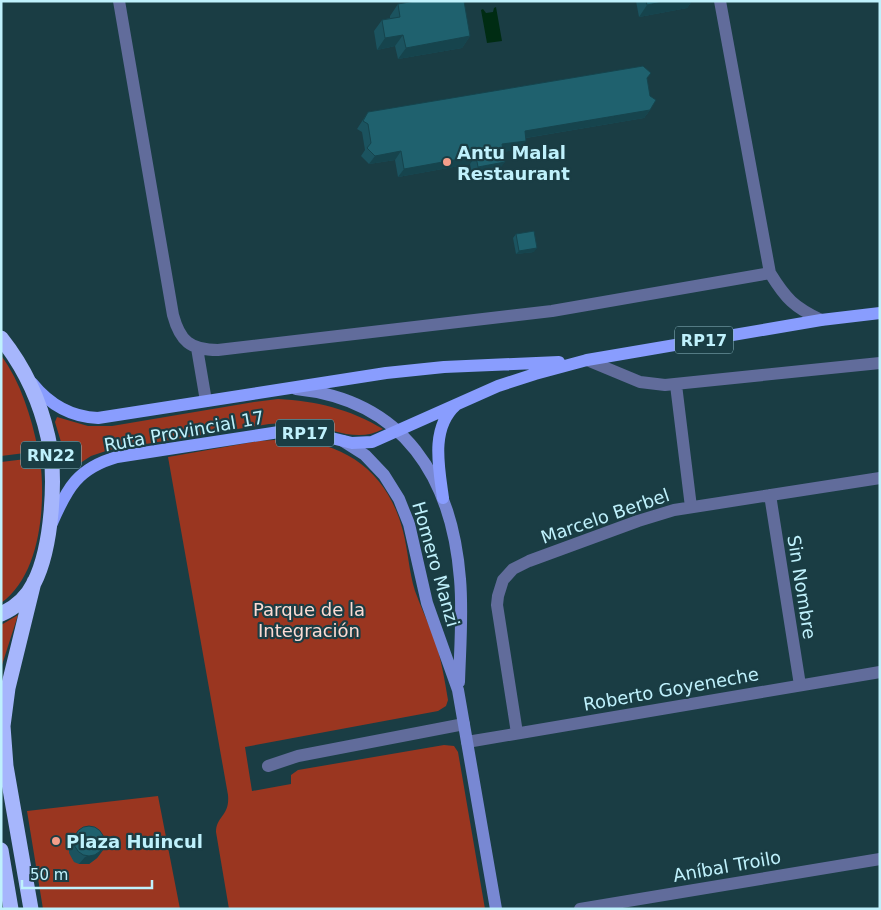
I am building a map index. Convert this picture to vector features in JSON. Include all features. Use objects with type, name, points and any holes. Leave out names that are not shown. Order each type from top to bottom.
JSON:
[{"type":"highway","name":"RN22","points":[[1,338],[32,388],[44,422],[51,454],[52,492],[48,532],[4,707],[6,790],[30,909]]},
{"type":"highway","name":"RN22","points":[[1,614],[18,604],[34,582]]},
{"type":"highway","points":[[1,850],[11,909]]},
{"type":"main road","name":"Ruta Provincial 17","points":[[48,532],[67,491],[74,482],[83,472],[104,461],[124,456],[280,432],[306,433],[342,441],[372,442],[462,401],[516,380],[586,360],[821,320],[880,313]]},
{"type":"main road","name":"Ruta Provincial 17","points":[[24,374],[49,400],[68,412],[88,417],[118,416],[405,370],[586,360]]},
{"type":"main road","name":"Homero Manzi","points":[[279,389],[306,390],[341,399],[374,414],[398,431],[426,464],[438,485],[454,535],[460,580],[458,690]]},
{"type":"main road","points":[[443,498],[438,454],[440,436],[449,412],[462,401]]},
{"type":"main road","name":"Homero Manzi","points":[[342,441],[375,464],[400,498],[410,524],[429,611],[458,690],[496,909]]},
{"type":"street","points":[[119,1],[173,315],[181,336],[188,344],[197,348],[218,350],[552,311],[770,273]]},
{"type":"street","points":[[720,1],[770,273],[783,295],[801,310],[821,320]]},
{"type":"street","points":[[197,348],[206,401]]},
{"type":"street","points":[[586,360],[640,382],[676,385],[880,363]]},
{"type":"street","points":[[676,385],[691,507]]},
{"type":"street","name":"Marcelo Berbel","points":[[517,733],[498,614],[498,596],[507,574],[521,564],[656,515],[691,507],[880,478]]},
{"type":"street","name":"Sin Nombre","points":[[770,495],[800,685]]},
{"type":"street","name":"Roberto Goyeneche","points":[[468,742],[880,672]]},
{"type":"street","points":[[268,766],[298,756],[464,724]]},
{"type":"street","name":"Aníbal Troilo","points":[[580,909],[880,858]]},
{"type":"green space","points":[[1,355],[20,388],[38,449],[26,451],[25,453],[1,456]]},
{"type":"green space","points":[[278,399],[332,407],[358,416],[383,429],[374,433],[355,435],[302,424],[269,424],[109,450],[91,456],[71,469],[63,464],[61,442],[55,422],[57,417],[88,426],[112,426]]},
{"type":"green space","name":"Parque de la Integración","points":[[290,439],[330,447],[347,455],[363,465],[387,493],[403,531],[411,576],[437,647],[448,700],[446,706],[438,711],[245,747],[252,791],[291,784],[291,775],[298,770],[444,745],[454,746],[458,752],[485,909],[229,909],[216,832],[218,822],[227,807],[228,795],[168,457],[259,441]]},
{"type":"green space","points":[[26,459],[27,461],[40,459],[42,496],[38,537],[25,575],[14,591],[1,603],[1,462]]},
{"type":"green space","points":[[18,615],[1,668],[1,625]]},
{"type":"green space","points":[[158,796],[180,909],[43,909],[27,811]]},
{"type":"shaded area","points":[[496,7],[502,41],[487,43],[481,10],[483,9],[486,13],[493,12]]},
{"type":"building","points":[[415,1],[464,1],[470,36],[406,48],[403,35],[385,38],[382,20],[400,17],[398,4]]},
{"type":"building","points":[[646,1],[668,1],[647,5]]},
{"type":"building","points":[[643,66],[651,73],[647,78],[650,96],[656,100],[650,110],[525,131],[526,141],[502,144],[505,162],[478,167],[476,156],[404,169],[401,151],[375,156],[367,148],[371,143],[368,124],[363,121],[368,112]]},
{"type":"building","points":[[534,231],[537,248],[519,251],[516,234]]},
{"type":"building","points":[[89,826],[100,830],[104,841],[100,852],[89,856],[78,852],[74,841],[78,830]]},
{"type":"place","name":"Antu Malal Restaurant","points":[[447,162]]},
{"type":"place","name":"Plaza Huincul","points":[[56,841]]}]
